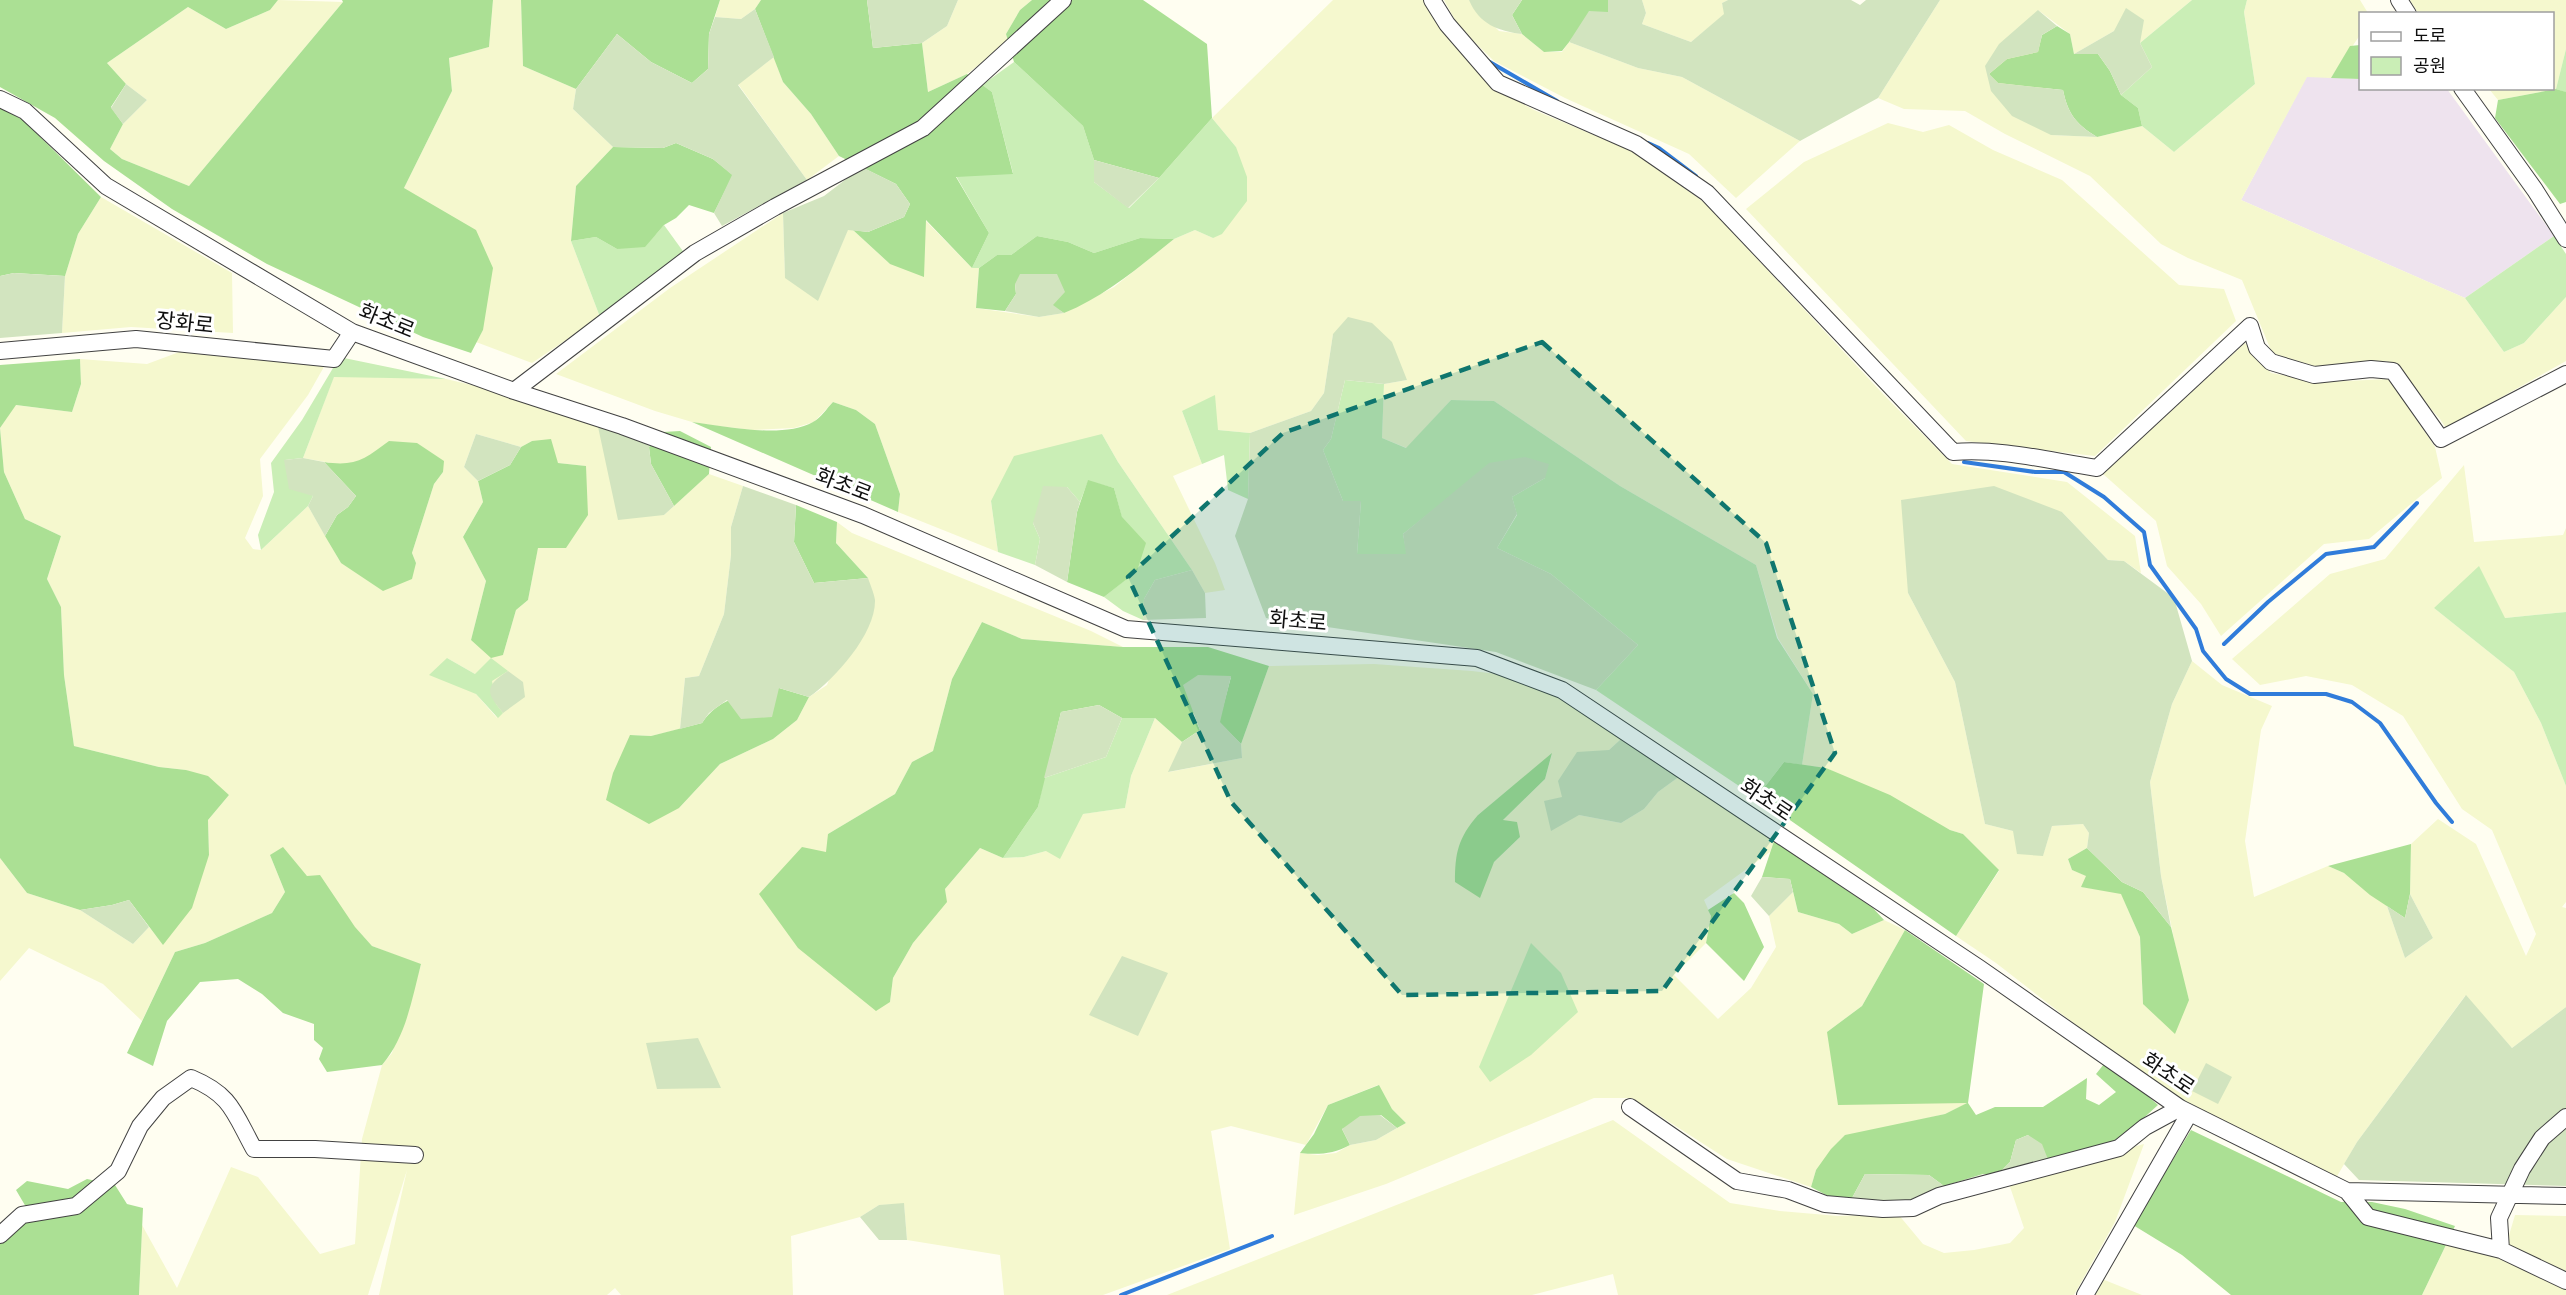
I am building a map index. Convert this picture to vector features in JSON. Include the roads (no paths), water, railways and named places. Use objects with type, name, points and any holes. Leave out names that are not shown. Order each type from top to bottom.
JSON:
[{"type":"street","points":[[514,391],[694,253],[923,128],[1063,0]]},
{"type":"street","points":[[1432,0],[1447,24],[1498,83],[1636,144],[1707,193],[1953,452],[1977,450],[2041,457],[2061,463],[2097,468],[2250,326],[2257,348],[2271,362],[2314,375],[2371,369],[2393,370],[2441,440],[2566,374]]},
{"type":"street","points":[[2463,90],[2535,190],[2566,239]]},
{"type":"street","name":"화초로","points":[[0,99],[25,111],[106,186],[352,332],[514,391],[622,426],[864,515],[1126,628],[1477,658],[1562,690],[1979,968],[2184,1111],[2348,1191],[2566,1196]]},
{"type":"street","name":"장화로","points":[[0,351],[136,339],[334,359],[352,332]]},
{"type":"street","points":[[0,1235],[22,1215],[76,1206],[118,1171],[140,1126],[163,1098],[191,1078],[212,1086],[224,1096],[254,1149],[315,1149],[415,1155]]},
{"type":"street","points":[[1630,1107],[1737,1181],[1788,1190],[1826,1204],[1883,1209],[1913,1208],[1939,1196],[2119,1148],[2145,1127],[2184,1111]]},
{"type":"street","points":[[2085,1295],[2184,1111]]},
{"type":"street","points":[[2501,1250],[2499,1218],[2522,1168],[2542,1138],[2566,1117]]},
{"type":"street","points":[[2348,1191],[2368,1217],[2501,1250],[2566,1281]]},
{"type":"waterway","points":[[1488,61],[1557,101]]},
{"type":"waterway","points":[[1648,143],[1659,148],[1696,176]]},
{"type":"waterway","points":[[1964,462],[2035,472],[2064,472],[2104,497],[2144,532],[2150,565],[2196,629],[2203,651],[2226,679],[2250,694],[2326,694],[2352,702],[2380,723],[2452,822]]},
{"type":"waterway","points":[[2224,644],[2268,602],[2326,554],[2374,547],[2417,503]]},
{"type":"waterway","points":[[1121,1295],[1272,1236]]}]
